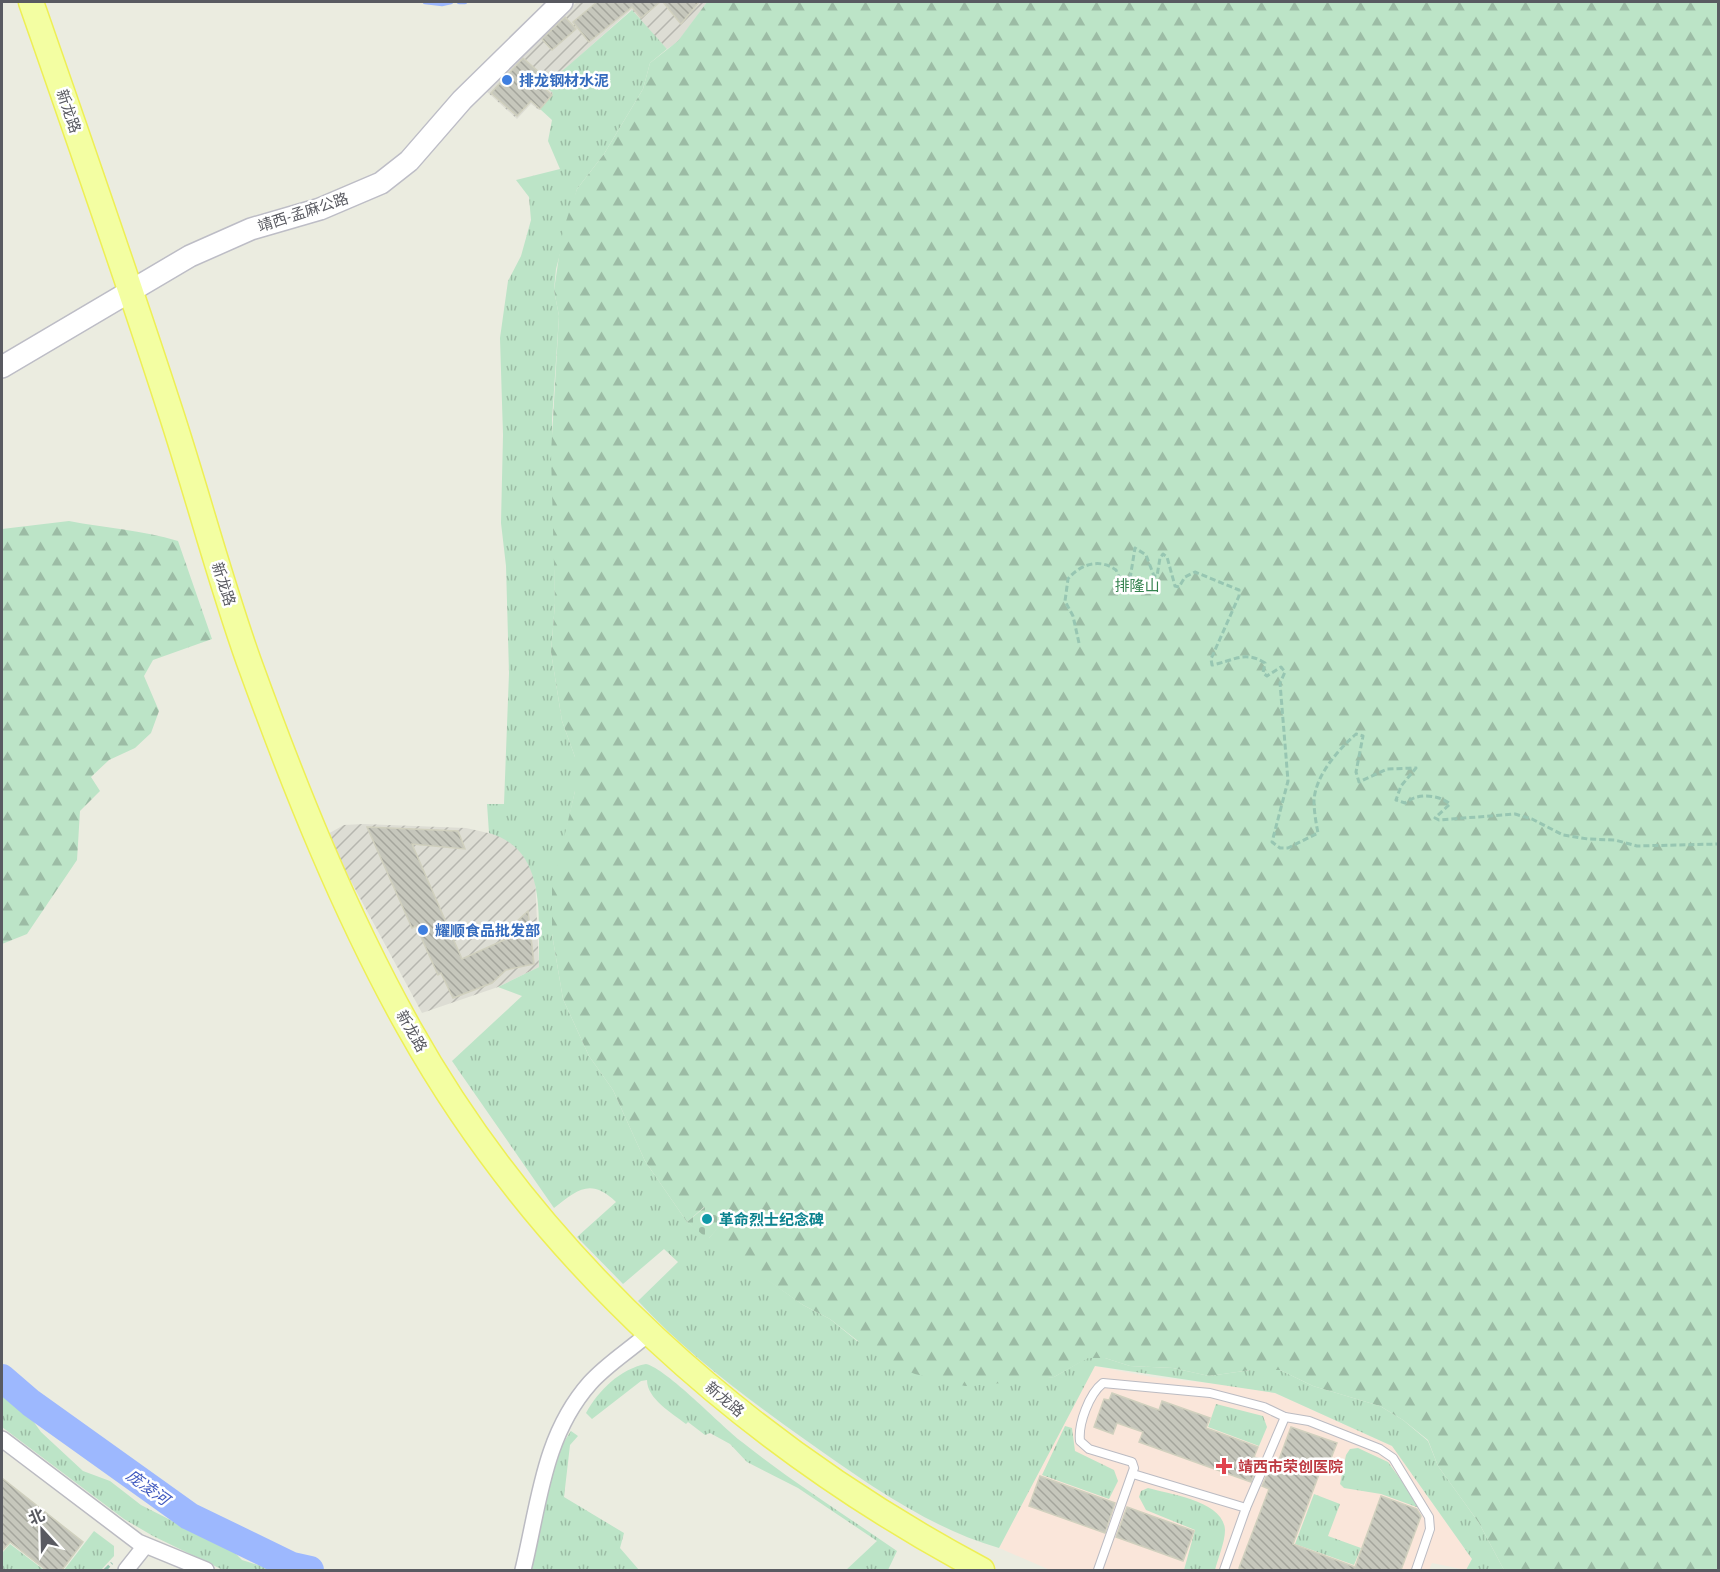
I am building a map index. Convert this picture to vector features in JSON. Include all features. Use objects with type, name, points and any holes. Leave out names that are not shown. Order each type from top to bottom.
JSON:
[{"type":"main road","name":"新龙路","points":[[31,2],[130,289],[134,323],[226,610],[280,761],[334,892],[403,1030],[447,1102],[530,1215],[616,1311],[771,1437],[898,1524],[982,1570]]},
{"type":"main road","name":"靖西-孟麻公路","points":[[2,367],[130,289],[217,243],[251,229],[350,197],[392,175],[422,146],[462,100],[562,2]]},
{"type":"main road","name":"新龙路","points":[[647,1335],[739,1421],[892,1530],[964,1570]]},
{"type":"street","points":[[523,1570],[541,1484],[552,1445],[563,1420],[591,1382],[647,1335]]},
{"type":"street","points":[[2,1439],[145,1546],[174,1555],[206,1570]]},
{"type":"street","points":[[122,1564],[145,1546]]},
{"type":"lane","points":[[1098,1570],[1133,1474],[1132,1462],[1089,1449],[1080,1442],[1078,1430],[1096,1389],[1103,1383],[1210,1393],[1264,1407],[1285,1417],[1309,1421],[1380,1449],[1393,1458],[1429,1517],[1430,1529],[1416,1570]]},
{"type":"lane","points":[[1224,1570],[1246,1508],[1285,1417]]},
{"type":"lane","points":[[1133,1474],[1246,1508]]},
{"type":"path","points":[[1080,643],[1073,616],[1065,601],[1068,579],[1089,565],[1100,563],[1116,570],[1124,588],[1129,585],[1135,548],[1146,555],[1154,576],[1157,576],[1160,558],[1163,554],[1167,557],[1175,586],[1179,587],[1185,577],[1195,572],[1239,590],[1239,596],[1211,659],[1212,665],[1245,655],[1252,656],[1265,663],[1263,673],[1267,675],[1281,667],[1285,672],[1280,682],[1288,781],[1272,842],[1280,848],[1294,845],[1318,833],[1314,799],[1319,782],[1333,758],[1356,734],[1363,736],[1356,772],[1359,782],[1388,769],[1416,768],[1401,786],[1396,800],[1405,804],[1412,798],[1422,796],[1445,800],[1450,804],[1436,815],[1435,818],[1439,820],[1515,814],[1532,819],[1563,835],[1588,840],[1664,847],[1719,844]]},
{"type":"path","points":[[105,1570],[122,1564]]},
{"type":"shaded area","points":[[577,2],[707,2],[678,42],[667,49],[631,10],[546,86],[553,93],[539,110],[531,104],[517,119],[485,90]]},
{"type":"shaded area","points":[[344,825],[466,828],[506,837],[521,850],[535,877],[539,967],[498,987],[422,1013],[326,835]]},
{"type":"shaded area","name":"靖西市荣创医院","points":[[1094,1366],[1152,1377],[1238,1386],[1275,1393],[1392,1446],[1472,1559],[1466,1570],[1432,1563],[1429,1570],[1050,1570],[999,1548]]},
{"type":"green space","name":"排隆山","points":[[707,2],[1718,2],[1718,1570],[1504,1570],[1479,1523],[1438,1466],[1428,1440],[1403,1420],[1380,1406],[1313,1386],[1280,1370],[1251,1370],[1209,1376],[1173,1368],[1130,1366],[1105,1358],[1088,1358],[1054,1377],[965,1386],[915,1374],[886,1363],[830,1319],[803,1305],[708,1239],[724,1221],[704,1207],[687,1222],[645,1161],[613,1090],[589,1056],[563,999],[552,934],[552,889],[575,791],[575,757],[562,721],[551,652],[555,603],[551,453],[559,316],[554,290],[563,230],[577,189],[604,154],[643,89],[650,63],[678,41]]},
{"type":"green space","points":[[632,10],[667,49],[650,63],[643,89],[604,154],[577,189],[556,269],[554,290],[559,316],[552,420],[555,603],[551,652],[562,721],[575,757],[575,791],[561,855],[552,934],[563,999],[589,1056],[613,1090],[645,1161],[687,1222],[803,1305],[830,1319],[857,1341],[1002,1382],[1054,1377],[1087,1358],[1105,1358],[1130,1366],[1173,1368],[1209,1376],[1251,1370],[1280,1370],[1313,1386],[1380,1406],[1403,1420],[1428,1441],[1438,1466],[1479,1523],[1504,1570],[1466,1570],[1472,1559],[1392,1446],[1275,1393],[1095,1366],[999,1548],[948,1529],[898,1502],[829,1457],[741,1392],[677,1340],[638,1301],[678,1262],[664,1249],[623,1284],[577,1237],[616,1202],[592,1188],[578,1191],[554,1208],[452,1061],[522,996],[498,987],[539,967],[536,888],[522,854],[508,842],[489,833],[487,804],[504,804],[509,673],[506,566],[501,523],[503,435],[500,338],[508,281],[521,256],[531,220],[529,197],[516,180],[560,169],[548,141],[552,120],[540,109],[553,93],[545,86]]},
{"type":"green space","points":[[69,521],[178,541],[212,639],[153,660],[144,676],[159,711],[151,733],[135,748],[109,760],[91,777],[100,791],[80,811],[77,860],[27,934],[2,944],[2,529]]},
{"type":"green space","points":[[705,1207],[725,1221],[708,1239],[687,1222]]},
{"type":"green space","points":[[646,1364],[680,1386],[732,1434],[761,1456],[897,1551],[888,1570],[846,1570],[877,1541],[798,1488],[747,1462],[730,1444],[710,1433],[705,1435],[688,1422],[686,1424],[656,1399],[648,1387],[647,1380],[641,1381],[592,1419],[586,1413],[597,1396],[611,1382],[627,1371]]},
{"type":"green space","points":[[2,1395],[21,1404],[41,1432],[83,1471],[110,1481],[141,1505],[194,1532],[224,1542],[242,1560],[274,1570],[223,1570],[153,1536],[124,1519],[2,1427]]},
{"type":"green space","points":[[1216,1404],[1263,1416],[1267,1427],[1259,1446],[1208,1427]]},
{"type":"green space","points":[[1065,1426],[1072,1428],[1075,1451],[1114,1470],[1118,1481],[1109,1499],[1042,1475]]},
{"type":"green space","points":[[571,1431],[578,1436],[570,1445],[564,1497],[624,1533],[620,1548],[639,1570],[531,1570],[549,1480],[562,1446]]},
{"type":"green space","points":[[1358,1448],[1388,1462],[1422,1509],[1381,1494],[1344,1488],[1340,1484],[1346,1455],[1350,1449]]},
{"type":"green space","points":[[1148,1488],[1194,1500],[1216,1512],[1222,1520],[1225,1535],[1215,1570],[1184,1570],[1195,1530],[1146,1510],[1139,1497],[1141,1491]]},
{"type":"green space","points":[[1314,1494],[1340,1504],[1328,1536],[1361,1548],[1354,1565],[1295,1544]]},
{"type":"green space","points":[[94,1531],[114,1546],[114,1556],[101,1570],[64,1570]]},
{"type":"green space","points":[[10,1544],[44,1570],[2,1570],[2,1553]]},
{"type":"building","points":[[597,2],[660,2],[641,18],[632,7],[589,42],[573,22]]},
{"type":"building","points":[[663,2],[699,2],[681,24]]},
{"type":"building","points":[[565,17],[576,29],[552,50],[542,39]]},
{"type":"building","points":[[523,58],[548,80],[542,86],[552,95],[540,109],[531,101],[517,116],[491,93]]},
{"type":"building","points":[[367,827],[458,831],[465,849],[412,844],[462,959],[504,940],[503,934],[528,911],[534,964],[506,970],[492,983],[453,998],[441,973],[438,975],[416,926],[412,928]]},
{"type":"building","points":[[1112,1393],[1159,1410],[1162,1401],[1210,1418],[1206,1428],[1258,1447],[1254,1457],[1260,1459],[1251,1482],[1139,1442],[1143,1432],[1117,1423],[1113,1434],[1094,1427],[1104,1399],[1109,1400]]},
{"type":"building","points":[[1291,1427],[1337,1443],[1326,1471],[1321,1469],[1293,1544],[1355,1567],[1381,1496],[1417,1509],[1421,1516],[1401,1570],[1246,1570],[1239,1568],[1269,1489],[1262,1486],[1272,1463],[1277,1465]]},
{"type":"building","points":[[1040,1476],[1115,1503],[1105,1533],[1029,1506]]},
{"type":"building","points":[[2,1478],[83,1542],[62,1570],[46,1570],[10,1542],[2,1551]]},
{"type":"building","points":[[1127,1507],[1194,1531],[1183,1561],[1116,1537]]},
{"type":"waterway","points":[[425,2],[442,4],[451,2]]},
{"type":"waterway","points":[[459,2],[465,2]]},
{"type":"waterway","name":"庞凌河","points":[[2,1378],[31,1403],[189,1516],[292,1566],[310,1570]]},
{"type":"place","name":"排龙钢材水泥","points":[[507,80]]},
{"type":"place","name":"耀顺食品批发部","points":[[423,930]]},
{"type":"place","name":"革命烈士纪念碑","points":[[707,1219]]},
{"type":"place","name":"靖西市荣创医院","points":[[1224,1466]]}]
